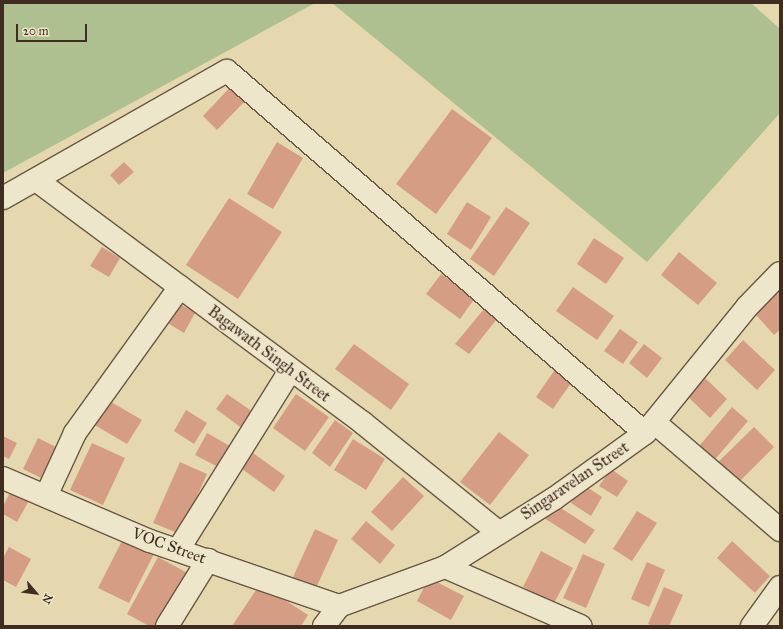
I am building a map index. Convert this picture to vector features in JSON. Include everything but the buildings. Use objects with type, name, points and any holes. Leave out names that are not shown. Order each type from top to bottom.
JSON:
[{"type":"street","points":[[3,198],[227,71],[650,428],[780,530]]},
{"type":"street","name":"Bagawath Singh Street","points":[[36,180],[180,287],[498,532]]},
{"type":"street","name":"Singaravelan Street","points":[[339,606],[445,567],[498,532],[555,498],[650,428],[747,307],[780,273]]},
{"type":"street","points":[[46,496],[75,433],[180,287]]},
{"type":"street","points":[[178,550],[290,371]]},
{"type":"street","name":"VOC Street","points":[[3,478],[178,550],[339,606]]},
{"type":"street","points":[[167,626],[208,560]]},
{"type":"street","points":[[445,567],[548,620],[581,626]]},
{"type":"street","points":[[752,626],[779,591]]},
{"type":"street","points":[[324,626],[339,606]]},
{"type":"green space","points":[[3,3],[315,3],[3,173]]},
{"type":"green space","points":[[332,3],[751,3],[780,29],[780,113],[647,262]]}]
